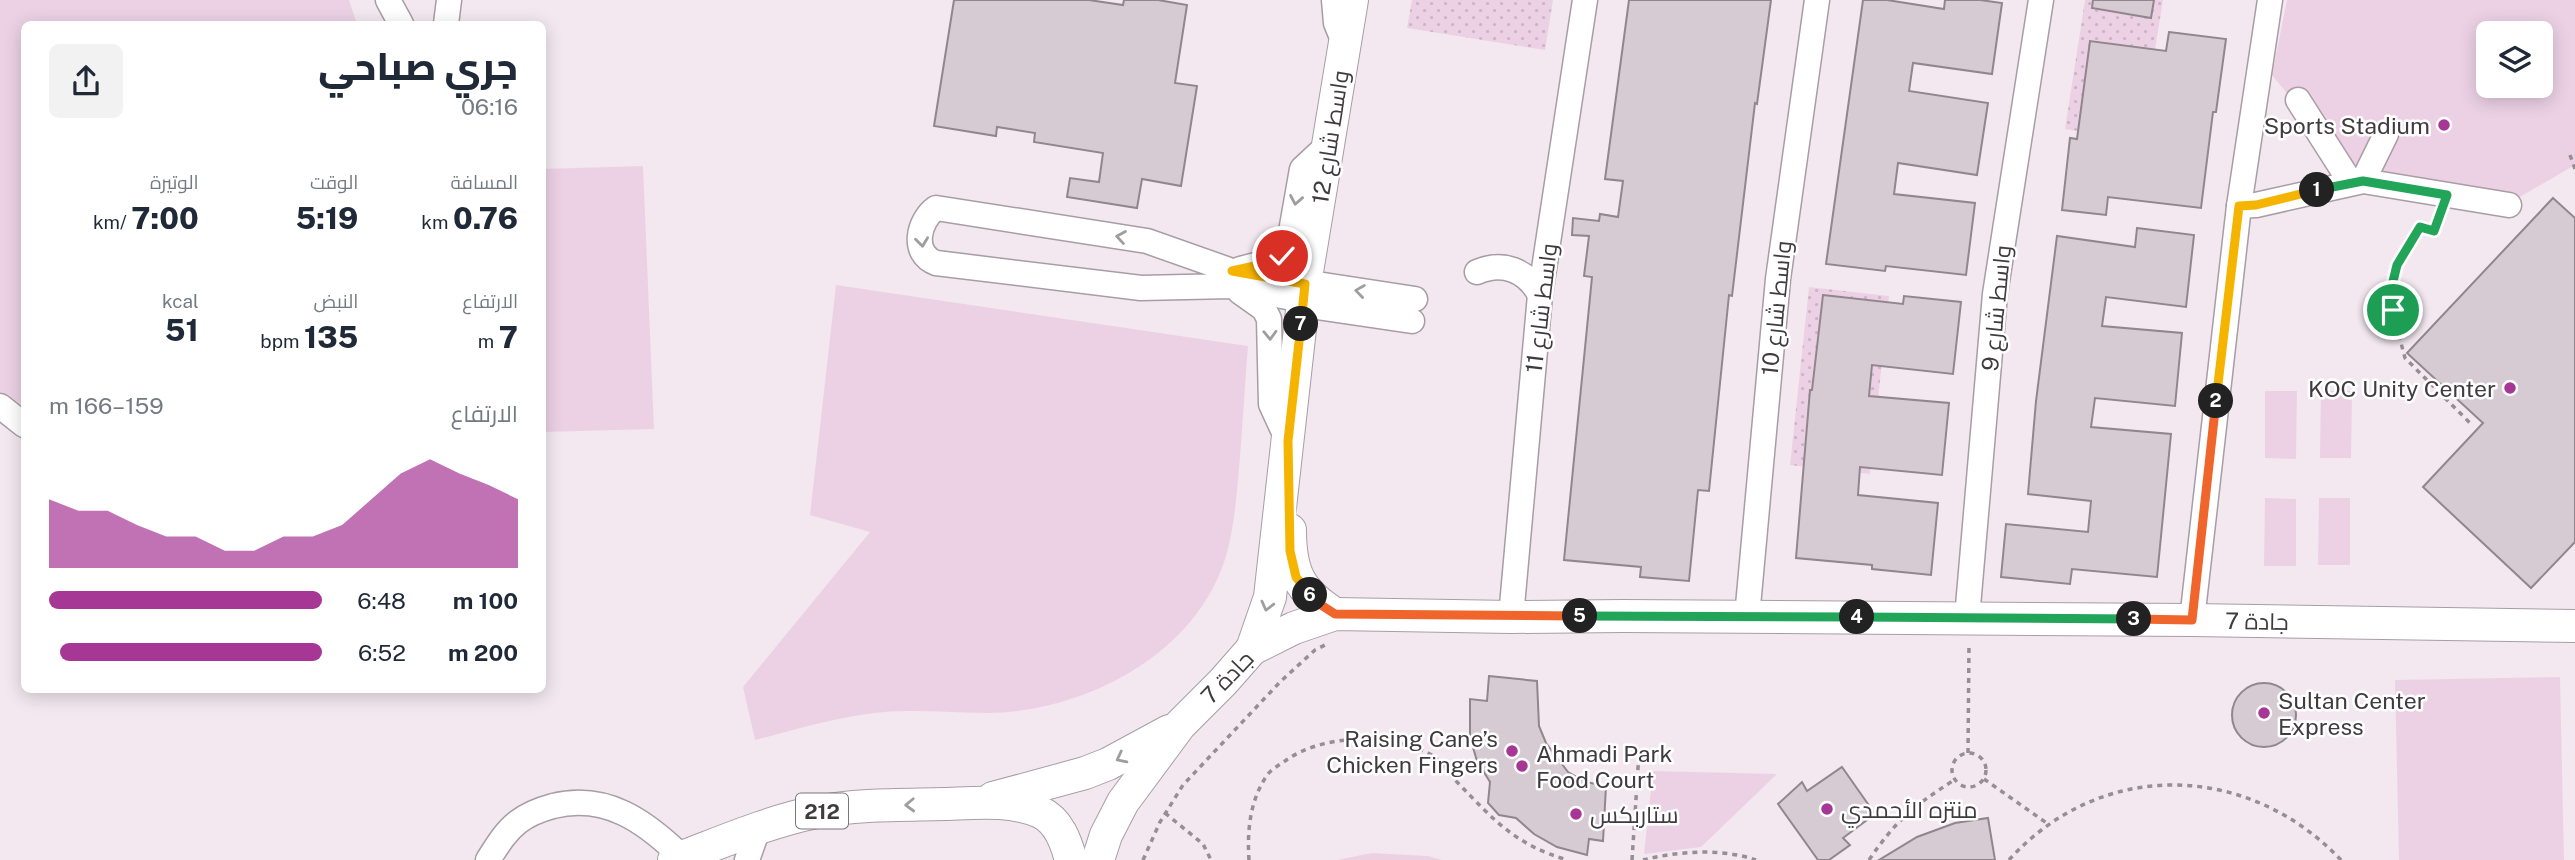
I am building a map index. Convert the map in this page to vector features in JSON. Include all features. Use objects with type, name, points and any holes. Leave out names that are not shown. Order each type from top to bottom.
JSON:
[{"type":"main road","name":"واسط شارع 12","points":[[1252,649],[1270,597],[1304,296],[1352,0]]},
{"type":"main road","name":"واسط شارع 12","points":[[1288,441],[1290,551],[1296,577],[1334,628]]},
{"type":"main road","name":"جادة 7","points":[[1098,860],[1106,835],[1123,802],[1180,725],[1252,649],[1294,628],[1511,617],[1967,618],[2575,626]]},
{"type":"main road","name":"جادة 7","points":[[978,802],[1096,769],[1180,725]]},
{"type":"main road","name":"212","points":[[678,859],[758,829],[839,808],[978,802],[1013,805],[1041,813],[1056,825],[1065,840],[1071,860]]},
{"type":"street","points":[[388,0],[399,21]]},
{"type":"street","points":[[446,21],[449,0]]},
{"type":"street","points":[[1334,0],[1336,23],[1345,44]]},
{"type":"street","name":"واسط شارع 11","points":[[1511,617],[1540,295],[1585,0]]},
{"type":"street","name":"واسط شارع 10","points":[[1747,617],[1778,279],[1816,0]]},
{"type":"street","name":"واسط شارع 9","points":[[1967,618],[1995,294],[2041,0]]},
{"type":"street","points":[[2192,620],[2239,206],[2270,0]]},
{"type":"street","points":[[2298,100],[2357,182]]},
{"type":"street","points":[[2357,182],[2386,134]]},
{"type":"street","points":[[1329,144],[1302,169],[1289,243],[1282,256],[1231,279],[1141,288],[936,263],[925,256],[920,247],[921,224],[936,208],[1147,241],[1173,250],[1231,279],[1304,296],[1414,310]]},
{"type":"street","points":[[2239,206],[2256,205],[2357,182],[2509,205]]},
{"type":"street","points":[[1168,287],[1173,250]]},
{"type":"street","points":[[1477,272],[1498,266],[1508,268],[1528,278],[1540,295]]},
{"type":"street","points":[[1231,279],[1264,309],[1269,319],[1271,404],[1288,441]]},
{"type":"street","points":[[0,407],[21,423]]},
{"type":"street","points":[[488,860],[505,834],[520,820],[547,807],[570,802],[600,804],[627,813],[657,832],[678,859]]},
{"type":"street","points":[[747,860],[758,829]]},
{"type":"path","points":[[2570,155],[2575,169]]},
{"type":"path","points":[[2447,195],[2434,231],[2420,227],[2415,231],[2407,251],[2397,265],[2389,298],[2405,358],[2473,426]]},
{"type":"path","points":[[1967,618],[1968,753]]},
{"type":"path","points":[[1143,860],[1165,813],[1183,785],[1334,628]]},
{"type":"path","points":[[1249,860],[1247,836],[1253,804],[1269,772],[1300,750],[1358,738],[1392,740],[1433,755],[1503,829],[1530,846],[1568,860]]},
{"type":"path","points":[[1632,860],[1639,753]]},
{"type":"path","points":[[1968,753],[1977,755],[1984,761],[1986,770],[1984,779],[1978,786],[1969,788],[1960,786],[1951,771],[1953,762],[1959,755],[1968,753]]},
{"type":"path","points":[[1984,779],[2048,824]]},
{"type":"path","points":[[1869,860],[1888,832],[1912,807],[1954,780]]},
{"type":"path","points":[[2009,860],[2048,824],[2076,808],[2126,790],[2168,785],[2200,786],[2232,792],[2272,807],[2317,836],[2341,860]]},
{"type":"path","points":[[1165,813],[1203,844],[1211,860]]},
{"type":"path","points":[[1643,860],[1725,851],[1756,860]]},
{"type":"shaded area","points":[[0,0],[349,0],[356,21],[21,21],[21,412],[0,395]]},
{"type":"shaded area","points":[[1412,0],[1553,0],[1545,50],[1407,28]]},
{"type":"shaded area","points":[[2085,0],[2163,0],[2140,141],[2065,129]]},
{"type":"shaded area","name":"Sports Stadium","points":[[2287,0],[2575,0],[2575,165],[2518,198],[2347,167],[2272,75]]},
{"type":"shaded area","points":[[643,166],[654,429],[546,432],[546,169]]},
{"type":"shaded area","points":[[836,285],[1248,346],[1237,495],[1226,556],[1211,591],[1190,622],[1164,648],[1133,670],[1099,688],[1027,710],[990,713],[884,712],[835,720],[755,740],[743,687],[870,532],[810,515]]},
{"type":"shaded area","points":[[1809,287],[1889,296],[1870,474],[1790,465]]},
{"type":"shaded area","points":[[2265,391],[2297,391],[2296,459],[2265,458]]},
{"type":"shaded area","points":[[2321,391],[2352,391],[2351,458],[2320,458]]},
{"type":"shaded area","points":[[2265,498],[2296,499],[2296,566],[2264,566]]},
{"type":"shaded area","points":[[2319,498],[2350,498],[2350,565],[2318,565]]},
{"type":"shaded area","points":[[2560,677],[2564,860],[2399,860],[2395,680]]},
{"type":"shaded area","points":[[1653,771],[1777,774],[1701,847],[1644,854]]},
{"type":"shaded area","points":[[1372,853],[1428,856],[1442,860],[1337,860]]},
{"type":"building","points":[[954,0],[1089,0],[1123,5],[1124,0],[1158,0],[1187,5],[1175,83],[1197,86],[1181,186],[1142,179],[1137,208],[1067,197],[1070,178],[1099,182],[1103,153],[1034,142],[1035,133],[997,127],[996,136],[934,126]]},
{"type":"building","points":[[1629,0],[1771,0],[1757,104],[1755,103],[1732,296],[1729,295],[1709,491],[1698,490],[1689,581],[1640,577],[1641,567],[1564,560],[1592,277],[1584,276],[1589,236],[1572,235],[1573,218],[1599,221],[1600,214],[1618,217],[1623,181],[1605,179]]},
{"type":"building","points":[[1863,0],[1887,0],[1944,9],[1945,0],[2002,3],[1992,74],[1913,63],[1909,91],[1988,103],[1977,175],[1898,163],[1894,194],[1975,203],[1966,275],[1886,266],[1885,271],[1826,264]]},
{"type":"building","points":[[2093,0],[2154,0],[2151,18],[2092,8]]},
{"type":"building","points":[[2169,32],[2226,39],[2216,112],[2213,112],[2201,208],[2108,197],[2106,215],[2062,210],[2070,138],[2077,139],[2090,41],[2166,51]]},
{"type":"building","name":"KOC Unity Center","points":[[2553,198],[2575,218],[2575,542],[2531,588],[2423,487],[2483,423],[2407,353]]},
{"type":"building","points":[[2137,228],[2194,235],[2186,307],[2106,297],[2102,326],[2182,333],[2175,406],[2095,398],[2091,427],[2171,434],[2157,577],[2072,569],[2070,584],[2001,577],[2006,524],[2088,532],[2091,501],[2028,494],[2036,401],[2057,236],[2135,247]]},
{"type":"building","points":[[1823,295],[1903,304],[1904,296],[1961,302],[1953,374],[1872,365],[1869,396],[1949,403],[1942,475],[1860,467],[1858,495],[1938,503],[1931,575],[1872,569],[1872,565],[1796,558],[1810,390]]},
{"type":"building","name":"Ahmadi Park Food Court","points":[[1489,676],[1537,681],[1539,726],[1546,743],[1568,772],[1586,782],[1606,786],[1603,841],[1589,839],[1587,855],[1557,847],[1534,834],[1516,818],[1499,815],[1488,803],[1490,782],[1477,761],[1470,737],[1470,699],[1487,701]]},
{"type":"building","name":"Sultan Center Express","points":[[2258,683],[2270,683],[2287,692],[2294,703],[2294,727],[2287,738],[2270,747],[2258,747],[2246,742],[2237,733],[2232,721],[2232,709],[2237,697],[2246,688]]},
{"type":"building","name":"منتزه الأحمدي","points":[[1842,767],[1875,814],[1843,838],[1850,845],[1829,860],[1818,860],[1778,804],[1802,782],[1807,791]]},
{"type":"building","points":[[1988,818],[1995,860],[1879,860],[1917,837],[1955,823]]},
{"type":"place","name":"Sports Stadium","points":[[2444,125]]},
{"type":"place","name":"KOC Unity Center","points":[[2510,388]]},
{"type":"place","name":"Sultan Center Express","points":[[2264,713]]},
{"type":"place","name":"Raising Cane’s Chicken Fingers","points":[[1512,751]]},
{"type":"place","name":"Ahmadi Park Food Court","points":[[1522,766]]},
{"type":"place","name":"منتزه الأحمدي","points":[[1827,809]]},
{"type":"place","name":"ستاربكس","points":[[1576,814]]},
{"type":"route","points":[[1282,256],[1232,271],[1305,284],[1288,441],[1290,551],[1296,577],[1315,601],[1335,614],[2192,620],[2239,206],[2256,205],[2363,181],[2447,195],[2434,231],[2420,227],[2415,231],[2407,251],[2397,265],[2389,298],[2393,310]]}]
